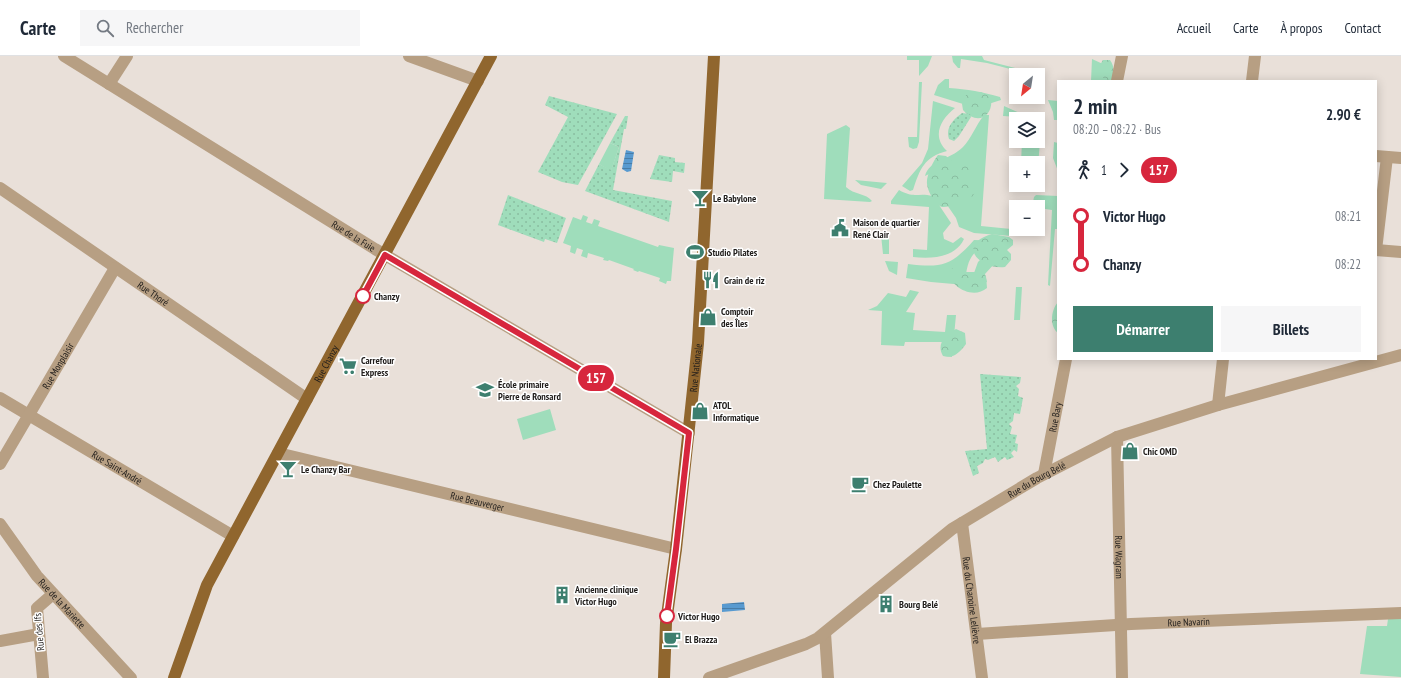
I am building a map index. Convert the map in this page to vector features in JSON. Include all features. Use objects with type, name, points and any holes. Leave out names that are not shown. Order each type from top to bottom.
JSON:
[{"type":"main road","name":"Rue Chanzy","points":[[174,678],[207,585],[491,56]]},
{"type":"main road","name":"Rue Nationale","points":[[664,678],[666,623],[676,549],[698,338],[714,56]]},
{"type":"street","name":"Rue de la Fuie","points":[[64,56],[385,255],[689,433]]},
{"type":"street","points":[[110,84],[127,56]]},
{"type":"street","points":[[409,56],[478,81]]},
{"type":"street","points":[[1118,80],[1122,56]]},
{"type":"street","points":[[1252,80],[1255,56]]},
{"type":"street","points":[[1377,231],[1381,157],[1401,158]]},
{"type":"street","name":"Rue Thoré","points":[[0,188],[307,400]]},
{"type":"street","points":[[1377,250],[1401,252]]},
{"type":"street","name":"Rue Monplaisir","points":[[0,464],[115,268]]},
{"type":"street","name":"Rue du Bourg Belé","points":[[709,678],[806,644],[825,633],[962,523],[1044,474],[1117,437],[1218,405],[1401,356]]},
{"type":"street","name":"Rue Bary","points":[[1044,474],[1066,360]]},
{"type":"street","points":[[1218,405],[1223,360]]},
{"type":"street","name":"Rue Saint-André","points":[[0,398],[233,536]]},
{"type":"street","name":"Rue Wagram","points":[[1117,437],[1122,678]]},
{"type":"street","name":"Rue Beauverger","points":[[278,454],[676,549]]},
{"type":"street","name":"Rue du Chanoine Lelièvre","points":[[962,523],[982,678]]},
{"type":"street","name":"Rue de la Mariette","points":[[0,524],[37,576],[131,678]]},
{"type":"street","name":"Rue des Ifs","points":[[43,678],[37,608],[53,594]]},
{"type":"street","name":"Rue Navarin","points":[[977,634],[1121,625],[1401,613]]},
{"type":"street","points":[[825,633],[828,678]]},
{"type":"street","points":[[0,641],[39,634]]},
{"type":"green space","points":[[907,56],[932,56],[928,66],[919,76],[919,60],[907,60]]},
{"type":"green space","points":[[952,56],[982,56],[984,60],[1015,68],[1009,69],[987,63],[961,59],[960,68],[958,68],[953,62]]},
{"type":"green space","points":[[1092,59],[1103,64],[1107,80],[1091,80]]},
{"type":"green space","points":[[1103,60],[1110,60],[1113,65],[1114,73],[1112,80],[1105,80],[1100,68]]},
{"type":"green space","points":[[945,79],[949,79],[949,88],[969,90],[1000,97],[1001,100],[982,106],[963,104],[934,95],[938,85]]},
{"type":"green space","points":[[919,82],[922,82],[919,142],[917,148],[913,149],[909,147],[908,137],[917,137]]},
{"type":"green space","points":[[981,92],[991,97],[990,110],[983,117],[974,118],[963,110],[962,104],[967,93]]},
{"type":"green space","points":[[549,96],[617,114],[578,185],[562,182],[538,172],[568,117],[545,105]]},
{"type":"green space","points":[[1048,100],[1057,101],[1057,120],[1054,120],[1053,112]]},
{"type":"green space","points":[[933,101],[955,108],[942,122],[940,128],[940,140],[947,151],[928,160],[918,176],[913,190],[910,191],[902,186],[922,163],[928,149]]},
{"type":"green space","points":[[1004,106],[1018,112],[1009,112],[1009,116],[1003,116]]},
{"type":"green space","points":[[962,113],[970,114],[971,117],[954,141],[949,139],[949,127]]},
{"type":"green space","points":[[984,115],[989,115],[981,226],[1009,229],[1009,236],[974,233],[959,227],[956,218],[945,202],[940,175],[929,174],[925,176],[927,171],[935,163],[952,155],[963,147],[969,140]]},
{"type":"green space","points":[[625,116],[628,116],[626,129],[624,129],[613,190],[672,201],[669,222],[585,191],[599,164],[611,170],[619,147],[610,143]]},
{"type":"green space","points":[[846,125],[850,128],[846,187],[849,190],[869,198],[872,201],[870,202],[824,199],[827,134]]},
{"type":"green space","points":[[1054,142],[1057,143],[1057,168],[1053,158]]},
{"type":"green space","points":[[610,143],[619,147],[611,171],[599,164]]},
{"type":"green space","points":[[1022,148],[1039,148],[1039,156],[1021,156]]},
{"type":"green space","points":[[659,155],[675,158],[675,162],[685,163],[684,173],[673,171],[672,182],[650,179]]},
{"type":"green space","points":[[938,155],[946,156],[957,166],[964,165],[968,168],[971,172],[968,178],[973,180],[977,189],[972,197],[957,204],[945,207],[939,206],[934,201],[929,191],[927,181],[930,169]]},
{"type":"green space","points":[[855,180],[887,183],[881,189],[861,185]]},
{"type":"green space","points":[[899,190],[913,195],[933,196],[951,223],[943,233],[944,239],[953,243],[961,237],[964,239],[960,245],[949,254],[942,256],[927,258],[913,257],[913,249],[927,250],[929,207],[891,204],[891,201]]},
{"type":"green space","points":[[508,195],[566,218],[557,243],[545,239],[544,242],[498,225]]},
{"type":"green space","points":[[1036,195],[1057,196],[1057,229],[1055,229],[1050,286],[1048,285],[1052,210],[1045,209],[1045,200],[1033,200]]},
{"type":"green space","points":[[583,215],[588,217],[586,222],[592,224],[594,219],[600,221],[598,226],[658,247],[659,245],[674,248],[671,281],[667,281],[666,284],[659,281],[660,278],[639,271],[638,272],[633,270],[634,269],[609,260],[603,260],[604,258],[588,253],[587,258],[581,256],[583,250],[577,248],[575,254],[570,252],[571,246],[563,243],[573,217],[581,220]]},
{"type":"green space","points":[[992,234],[1009,237],[1013,240],[1013,245],[1007,250],[1011,254],[1011,260],[1005,267],[987,265],[980,261],[973,250],[975,244],[981,238]]},
{"type":"green space","points":[[881,235],[889,235],[889,254],[883,254]]},
{"type":"green space","points":[[974,240],[1010,241],[990,245],[976,251],[968,264],[965,285],[906,278],[908,264],[929,266],[945,263],[959,255]]},
{"type":"green space","points":[[982,258],[995,263],[985,274],[987,282],[981,284],[974,273],[978,262]]},
{"type":"green space","points":[[885,261],[898,262],[897,275],[889,271]]},
{"type":"green space","points":[[954,268],[966,272],[981,272],[986,276],[987,288],[975,293],[963,290],[953,282],[949,276],[948,270]]},
{"type":"green space","points":[[1016,287],[1022,287],[1020,320],[1014,320]]},
{"type":"green space","points":[[910,290],[919,292],[906,312],[915,313],[913,330],[945,332],[947,315],[956,315],[952,357],[945,356],[944,342],[905,342],[904,346],[881,345],[882,311],[868,310],[877,306],[888,293],[906,297]]},
{"type":"green space","points":[[1057,304],[1057,332],[1052,322]]},
{"type":"green space","points":[[956,329],[965,333],[966,344],[954,356],[943,356],[941,352],[941,344],[948,334]]},
{"type":"green space","points":[[980,374],[1021,377],[1020,383],[1016,386],[1019,389],[1018,396],[1023,398],[1020,414],[1014,413],[1013,421],[1009,424],[1012,427],[1010,434],[1017,435],[1015,443],[1018,444],[1017,452],[1014,450],[1011,453],[1014,457],[1007,460],[1005,457],[998,462],[995,457],[988,460],[985,459],[983,463],[977,466],[979,473],[973,476],[965,451],[987,449]]},
{"type":"green space","points":[[550,409],[556,430],[523,440],[517,419]]},
{"type":"green space","points":[[1401,618],[1401,677],[1360,674],[1367,626],[1387,626],[1388,619]]},
{"type":"water","points":[[626,150],[634,152],[631,171],[627,172],[622,169]]},
{"type":"water","points":[[744,602],[745,610],[722,612],[722,604]]},
{"type":"bus line","name":"157","points":[[363,296],[385,255],[689,433],[667,616]]},
{"type":"place","name":"Le Babylone","points":[[700,198]]},
{"type":"place","name":"Maison de quartier René Clair","points":[[840,228]]},
{"type":"place","name":"Studio Pilates","points":[[695,252]]},
{"type":"place","name":"Grain de riz","points":[[711,280]]},
{"type":"place","name":"Chanzy","points":[[363,296]]},
{"type":"place","name":"Comptoir des Îles","points":[[708,317]]},
{"type":"place","name":"Carrefour Express","points":[[348,366]]},
{"type":"place","name":"École primaire Pierre de Ronsard","points":[[485,390]]},
{"type":"place","name":"ATOL Informatique","points":[[700,411]]},
{"type":"place","name":"Chic OMD","points":[[1130,451]]},
{"type":"place","name":"Le Chanzy Bar","points":[[288,469]]},
{"type":"place","name":"Chez Paulette","points":[[860,484]]},
{"type":"place","name":"Ancienne clinique Victor Hugo","points":[[562,595]]},
{"type":"place","name":"Bourg Belé","points":[[886,604]]},
{"type":"place","name":"Victor Hugo","points":[[667,616]]},
{"type":"place","name":"El Brazza","points":[[672,639]]}]
